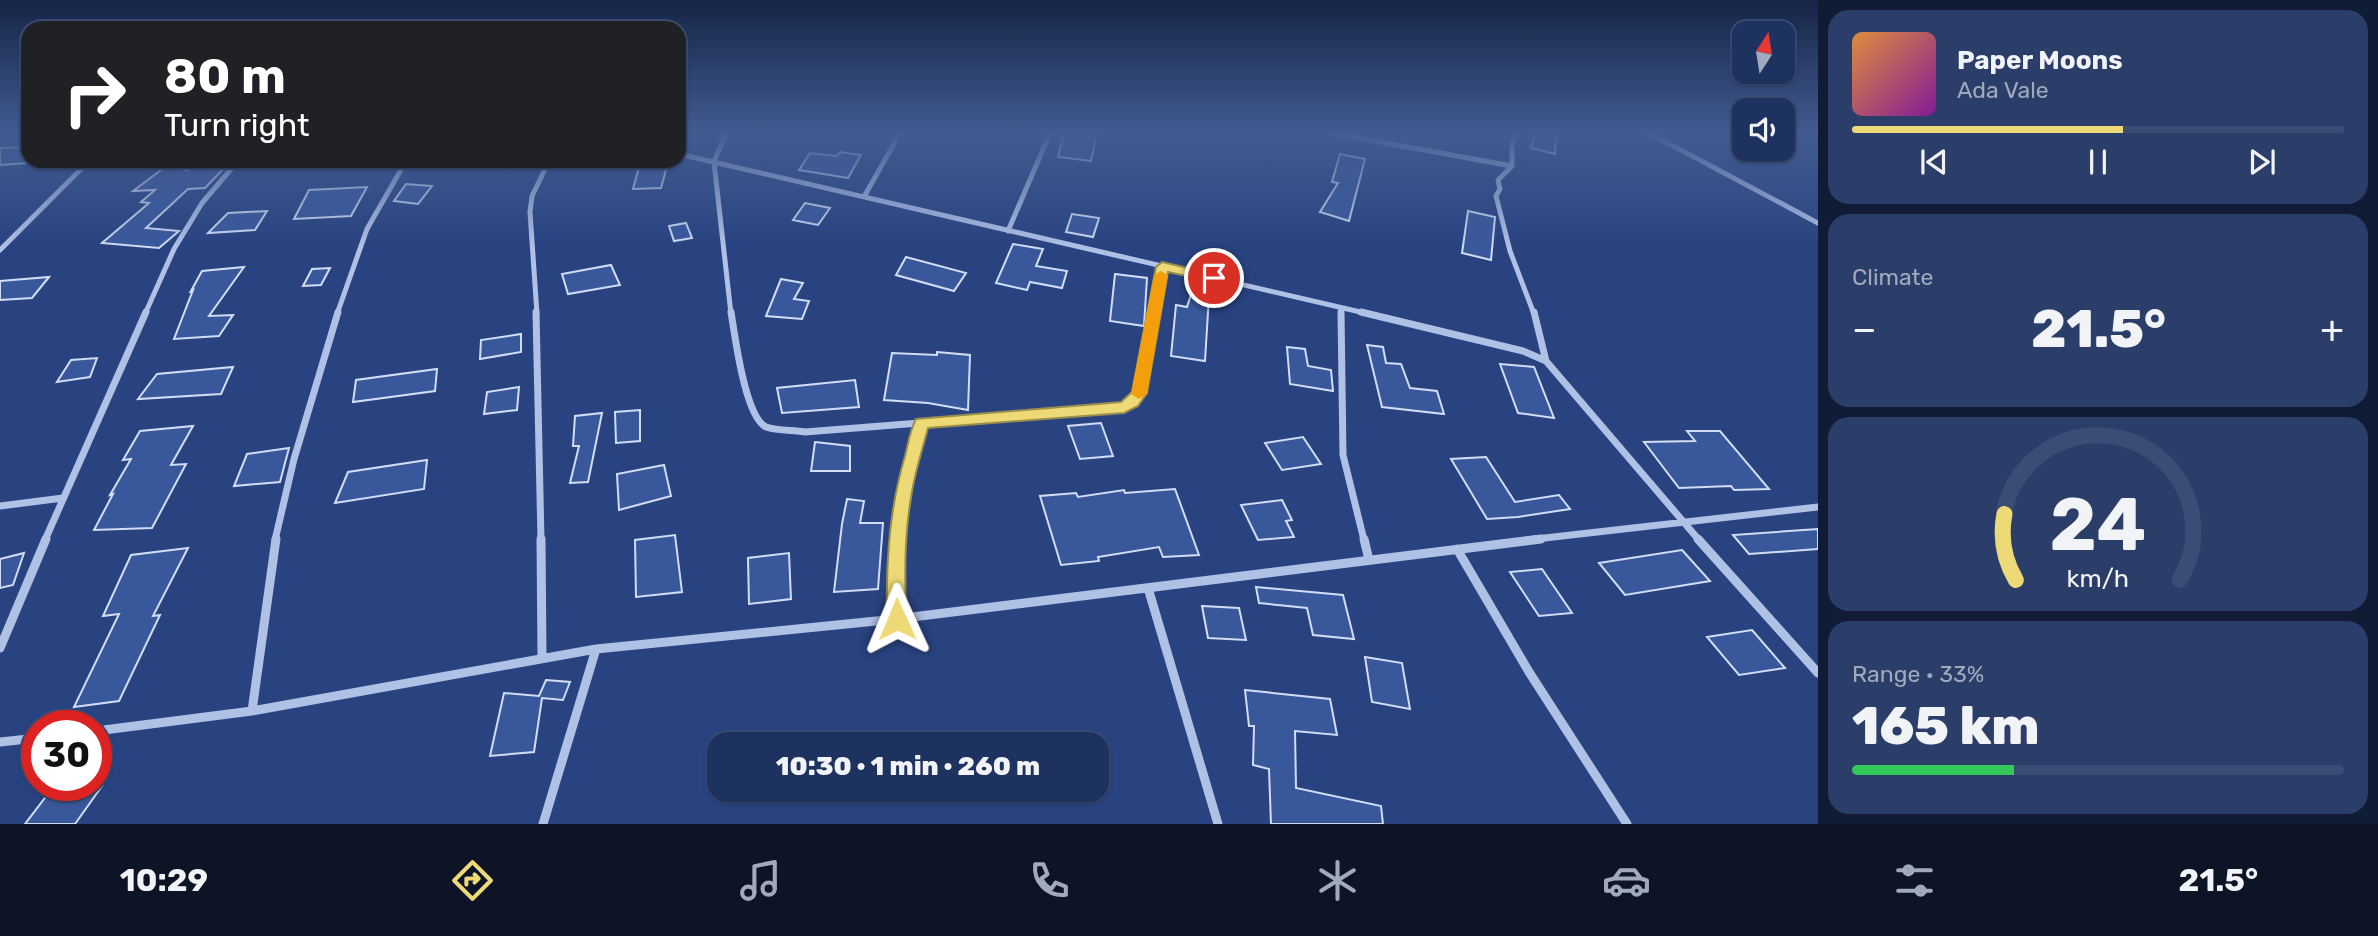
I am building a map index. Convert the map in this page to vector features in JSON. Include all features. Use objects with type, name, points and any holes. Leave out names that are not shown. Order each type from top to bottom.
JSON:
[{"type":"street","points":[[0,250],[79,171]]},
{"type":"street","points":[[0,648],[174,249],[202,204],[229,171]]},
{"type":"street","points":[[252,711],[265,601],[282,509],[309,408],[362,236],[385,191],[399,171]]},
{"type":"street","points":[[542,657],[539,353],[530,212],[532,196],[544,171]]},
{"type":"street","points":[[715,171],[726,281],[737,350],[755,418],[767,427],[805,432],[1124,407],[1139,393],[1162,267]]},
{"type":"street","points":[[757,171],[1522,351],[1546,361],[1682,521],[1818,673]]},
{"type":"street","points":[[865,195],[878,171]]},
{"type":"street","points":[[1008,231],[1034,171]]},
{"type":"street","points":[[1506,171],[1498,180],[1500,189],[1496,196],[1500,220],[1544,338],[1546,361]]},
{"type":"street","points":[[1721,171],[1818,223]]},
{"type":"street","points":[[1341,308],[1343,455],[1369,560]]},
{"type":"street","points":[[897,619],[895,567],[898,523],[902,494],[922,423]]},
{"type":"street","points":[[0,506],[64,498]]},
{"type":"street","points":[[112,730],[252,711],[596,649],[897,619],[1682,521],[1818,507]]},
{"type":"street","points":[[1457,549],[1536,683],[1627,824]]},
{"type":"street","points":[[1148,588],[1218,824]]},
{"type":"street","points":[[543,824],[596,649]]},
{"type":"street","points":[[0,741],[21,739]]},
{"type":"building","points":[[159,171],[221,171],[205,188],[188,189],[146,228],[179,231],[159,248],[102,243],[149,203],[141,202],[155,190],[133,191]]},
{"type":"building","points":[[638,171],[666,171],[661,188],[633,189]]},
{"type":"building","points":[[808,171],[852,171],[848,178]]},
{"type":"building","points":[[1335,171],[1362,171],[1349,221],[1320,212],[1338,183],[1332,182]]},
{"type":"building","points":[[406,184],[432,186],[418,204],[394,201]]},
{"type":"building","points":[[367,187],[351,216],[294,219],[309,190]]},
{"type":"building","points":[[805,203],[830,208],[818,225],[793,220]]},
{"type":"building","points":[[267,211],[255,230],[208,233],[228,213]]},
{"type":"building","points":[[1468,211],[1495,217],[1491,260],[1462,253]]},
{"type":"building","points":[[1072,214],[1099,218],[1093,237],[1066,232]]},
{"type":"building","points":[[686,223],[692,238],[674,241],[669,226]]},
{"type":"building","points":[[1013,244],[1043,249],[1036,266],[1067,271],[1062,288],[1030,282],[1027,290],[996,283]]},
{"type":"building","points":[[906,257],[966,273],[954,291],[896,275]]},
{"type":"building","points":[[611,265],[620,285],[568,294],[562,274]]},
{"type":"building","points":[[244,267],[209,316],[233,315],[219,336],[174,339],[193,290],[191,291],[202,271]]},
{"type":"building","points":[[330,268],[321,285],[303,286],[312,269]]},
{"type":"building","points":[[1115,274],[1147,278],[1144,326],[1110,321]]},
{"type":"building","points":[[49,277],[32,298],[0,300],[0,281]]},
{"type":"building","points":[[781,279],[803,283],[794,299],[809,301],[802,319],[766,316]]},
{"type":"building","points":[[1195,282],[1212,286],[1205,361],[1171,356],[1176,305],[1187,307]]},
{"type":"building","points":[[521,334],[521,352],[480,359],[481,340]]},
{"type":"building","points":[[1367,345],[1383,347],[1386,363],[1401,364],[1410,388],[1437,391],[1444,414],[1382,407]]},
{"type":"building","points":[[1287,347],[1305,349],[1308,366],[1331,370],[1333,391],[1290,384]]},
{"type":"building","points":[[937,352],[970,355],[968,410],[928,403],[884,400],[892,353],[937,355]]},
{"type":"building","points":[[97,358],[90,377],[57,382],[71,360]]},
{"type":"building","points":[[1500,364],[1534,367],[1554,418],[1518,413]]},
{"type":"building","points":[[233,367],[221,394],[138,399],[157,374]]},
{"type":"building","points":[[437,369],[435,391],[353,402],[356,380]]},
{"type":"building","points":[[855,380],[859,407],[782,413],[777,388]]},
{"type":"building","points":[[519,387],[517,410],[484,414],[487,392]]},
{"type":"building","points":[[640,410],[640,441],[616,443],[615,412]]},
{"type":"building","points":[[602,413],[588,482],[570,483],[579,446],[573,446],[575,416]]},
{"type":"building","points":[[1101,423],[1113,456],[1080,459],[1068,426]]},
{"type":"building","points":[[193,426],[171,465],[186,464],[152,528],[94,530],[131,459],[123,460],[140,431]]},
{"type":"building","points":[[1687,431],[1720,431],[1769,489],[1734,490],[1731,486],[1679,488],[1644,442],[1695,441]]},
{"type":"building","points":[[1303,437],[1321,464],[1282,470],[1265,443]]},
{"type":"building","points":[[815,442],[850,446],[850,471],[811,471]]},
{"type":"building","points":[[289,448],[280,482],[234,486],[247,454]]},
{"type":"building","points":[[1486,457],[1515,502],[1559,495],[1570,509],[1487,519],[1451,459]]},
{"type":"building","points":[[427,460],[424,489],[335,503],[348,472]]},
{"type":"building","points":[[664,465],[671,496],[619,510],[617,474]]},
{"type":"building","points":[[1175,489],[1199,555],[1163,557],[1159,547],[1098,557],[1099,561],[1061,565],[1040,496],[1076,493],[1078,497],[1124,490],[1125,493]]},
{"type":"building","points":[[847,499],[864,501],[860,523],[883,523],[878,589],[834,592]]},
{"type":"building","points":[[1282,500],[1292,520],[1286,521],[1294,537],[1258,540],[1241,505]]},
{"type":"building","points":[[1818,529],[1818,549],[1749,554],[1733,535]]},
{"type":"building","points":[[675,535],[682,592],[636,597],[635,540]]},
{"type":"building","points":[[188,548],[153,616],[160,615],[119,701],[74,707],[119,614],[103,616],[131,555]]},
{"type":"building","points":[[1682,550],[1710,581],[1625,595],[1599,563]]},
{"type":"building","points":[[24,553],[13,585],[0,588],[0,559]]},
{"type":"building","points":[[789,553],[791,599],[749,604],[748,558]]},
{"type":"building","points":[[1542,569],[1572,613],[1539,616],[1510,572]]},
{"type":"building","points":[[1256,587],[1343,595],[1354,639],[1313,635],[1307,608],[1259,603]]},
{"type":"building","points":[[1202,606],[1239,608],[1246,640],[1208,638]]},
{"type":"building","points":[[1752,630],[1785,668],[1739,675],[1707,637]]},
{"type":"building","points":[[1365,657],[1402,663],[1410,709],[1372,702]]},
{"type":"building","points":[[546,680],[570,682],[563,700],[542,698],[534,752],[490,756],[504,693],[539,696]]},
{"type":"building","points":[[1245,690],[1330,699],[1337,735],[1295,731],[1296,788],[1381,806],[1383,824],[1271,824],[1269,769],[1253,765],[1254,726],[1249,726]]},
{"type":"building","points":[[43,801],[91,801],[75,824],[25,824]]},
{"type":"slow traffic","points":[[1139,394],[1161,275]]},
{"type":"route","points":[[897,619],[895,567],[898,523],[902,494],[922,423],[1124,407],[1139,393],[1162,267],[1214,278]]}]
